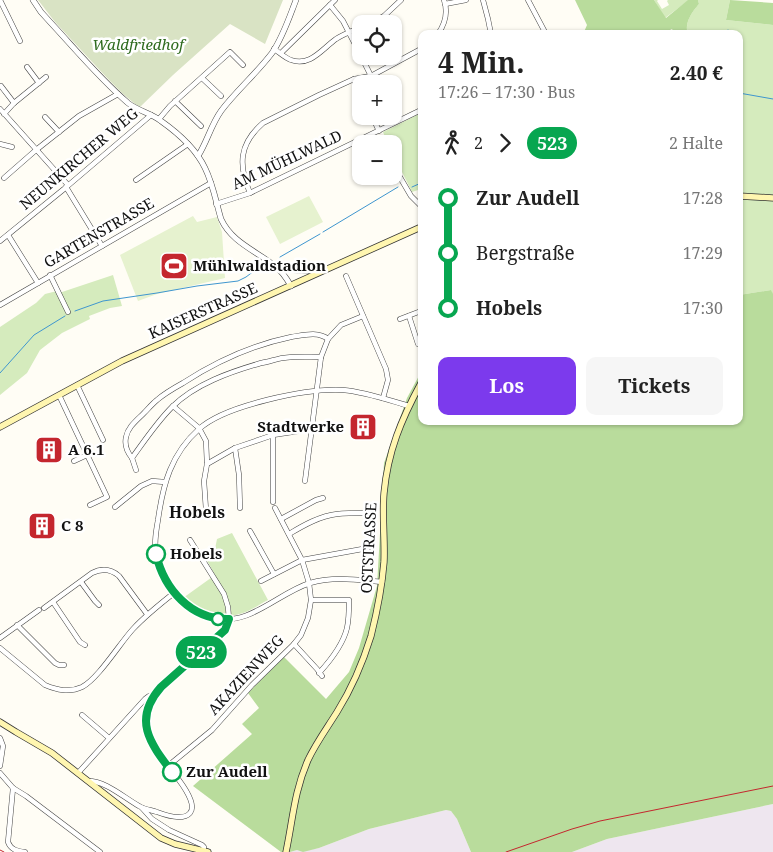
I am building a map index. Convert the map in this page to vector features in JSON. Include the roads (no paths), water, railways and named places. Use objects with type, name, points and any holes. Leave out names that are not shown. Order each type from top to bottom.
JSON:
[{"type":"main road","points":[[743,196],[773,198]]},
{"type":"main road","name":"KAISERSTRASSE","points":[[0,427],[122,361],[418,228]]},
{"type":"main road","name":"OSTSTRASSE","points":[[286,852],[295,799],[304,771],[361,666],[376,617],[382,582],[384,553],[383,514],[386,480],[400,424],[418,389]]},
{"type":"main road","points":[[0,722],[52,753],[161,838],[176,844],[206,851]]},
{"type":"street","points":[[0,0],[20,41]]},
{"type":"street","points":[[33,0],[41,12],[118,94],[133,107],[159,119],[188,144],[206,169],[223,224],[230,234],[240,243],[276,266],[291,286]]},
{"type":"street","points":[[198,156],[221,111],[274,49],[296,0]]},
{"type":"street","points":[[281,53],[335,0]]},
{"type":"street","points":[[385,15],[401,0]]},
{"type":"street","points":[[440,30],[445,18],[445,2],[466,0]]},
{"type":"street","points":[[483,0],[489,30]]},
{"type":"street","points":[[528,0],[544,30]]},
{"type":"street","points":[[330,5],[340,16],[352,38]]},
{"type":"street","points":[[274,49],[286,58],[294,61],[307,60],[338,38],[352,31]]},
{"type":"street","points":[[373,75],[418,51]]},
{"type":"street","points":[[159,119],[175,101],[230,52],[243,65]]},
{"type":"street","points":[[27,68],[39,83]]},
{"type":"street","points":[[46,77],[2,111],[67,186],[102,246]]},
{"type":"street","points":[[202,78],[221,96]]},
{"type":"street","points":[[250,192],[243,170],[242,157],[244,149],[256,129],[271,118],[352,80]]},
{"type":"street","points":[[1,86],[14,103]]},
{"type":"street","points":[[4,178],[79,116],[118,94]]},
{"type":"street","points":[[175,101],[201,126]]},
{"type":"street","name":"AM MÜHLWALD","points":[[216,204],[250,192],[418,112]]},
{"type":"street","name":"NEUNKIRCHER WEG","points":[[0,241],[151,115]]},
{"type":"street","points":[[45,116],[59,132]]},
{"type":"street","points":[[376,125],[379,131]]},
{"type":"street","points":[[0,144],[12,147]]},
{"type":"street","points":[[136,180],[188,144]]},
{"type":"street","points":[[402,180],[418,203]]},
{"type":"street","name":"GARTENSTRASSE","points":[[0,304],[211,183]]},
{"type":"street","points":[[8,235],[38,282]]},
{"type":"street","points":[[276,266],[293,270],[325,271]]},
{"type":"street","points":[[50,276],[68,312]]},
{"type":"street","points":[[346,276],[386,369],[388,380],[383,398]]},
{"type":"street","points":[[400,319],[418,312]]},
{"type":"street","points":[[305,481],[321,358],[328,339],[341,325],[364,316]]},
{"type":"street","points":[[409,316],[418,344]]},
{"type":"street","points":[[136,470],[132,458],[127,451],[125,438],[130,427],[158,399],[204,369],[252,347],[309,334],[324,336],[328,339]]},
{"type":"street","points":[[132,458],[152,428],[173,406],[186,395],[210,381],[240,369],[281,358],[304,356],[321,358]]},
{"type":"street","points":[[77,385],[104,440]]},
{"type":"street","points":[[382,582],[335,579],[317,581],[294,589],[248,615],[229,619],[215,618],[190,608],[174,593],[157,560],[155,548],[156,534],[168,472],[186,442],[200,428],[214,418],[242,407],[317,390],[345,390],[409,406]]},
{"type":"street","points":[[59,395],[107,497],[90,505]]},
{"type":"street","points":[[173,406],[200,428],[206,441],[207,464],[204,481],[206,510]]},
{"type":"street","points":[[207,464],[235,448],[273,435],[312,429]]},
{"type":"street","points":[[273,435],[273,502]]},
{"type":"street","points":[[235,448],[239,474],[240,508]]},
{"type":"street","points":[[74,461],[87,455]]},
{"type":"street","points":[[115,507],[141,486],[152,481],[165,482]]},
{"type":"street","points":[[281,519],[323,498]]},
{"type":"street","name":"AKAZIENWEG","points":[[168,766],[212,730],[252,685],[301,635],[308,618],[311,600],[309,584],[302,560],[275,508]]},
{"type":"street","points":[[289,534],[304,525],[327,516],[339,513],[366,513]]},
{"type":"street","points":[[250,531],[274,574]]},
{"type":"street","points":[[88,781],[95,781],[141,807],[172,816],[184,816],[191,812],[192,805],[189,795],[156,750],[147,731],[146,724],[147,711],[155,694],[225,630],[229,619],[224,594],[190,540]]},
{"type":"street","points":[[260,581],[302,560],[368,548]]},
{"type":"street","points":[[0,638],[97,570],[106,569],[115,572],[147,614]]},
{"type":"street","points":[[81,582],[99,605]]},
{"type":"street","points":[[0,648],[44,685],[62,690],[84,686],[95,676],[147,614],[174,593]]},
{"type":"street","points":[[294,644],[321,675],[339,647],[347,629],[350,610],[349,600],[311,600]]},
{"type":"street","points":[[53,602],[80,642],[85,645]]},
{"type":"street","points":[[17,625],[55,663],[64,665]]},
{"type":"street","points":[[78,773],[146,699],[155,694]]},
{"type":"street","points":[[82,715],[109,738]]},
{"type":"street","points":[[0,738],[3,746],[0,766]]},
{"type":"street","points":[[0,773],[13,788],[100,852]]},
{"type":"street","points":[[13,788],[8,842],[14,850],[25,852]]},
{"type":"street","points":[[141,807],[152,819],[177,834],[199,842],[206,851]]},
{"type":"waterway","points":[[743,94],[773,99]]},
{"type":"waterway","points":[[412,187],[418,184]]},
{"type":"waterway","points":[[323,232],[398,187]]},
{"type":"waterway","points":[[280,257],[320,234]]},
{"type":"waterway","points":[[75,311],[103,301],[238,281],[258,268]]},
{"type":"waterway","points":[[0,373],[34,335],[65,316]]},
{"type":"railway","points":[[506,852],[600,821],[773,786]]},
{"type":"railway","points":[[0,850],[4,852]]},
{"type":"place","name":"Mühlwaldstadion","points":[[174,266]]},
{"type":"place","name":"Stadtwerke","points":[[363,427]]},
{"type":"place","name":"A 6.1","points":[[49,450]]},
{"type":"place","name":"C 8","points":[[42,526]]},
{"type":"place","name":"Hobels","points":[[156,554]]},
{"type":"place","name":"Zur Audell","points":[[172,772]]},
{"type":"district","name":"Hobels","points":[[197,512]]},
{"type":"park label","name":"Waldfriedhof","points":[[138,45]]}]
